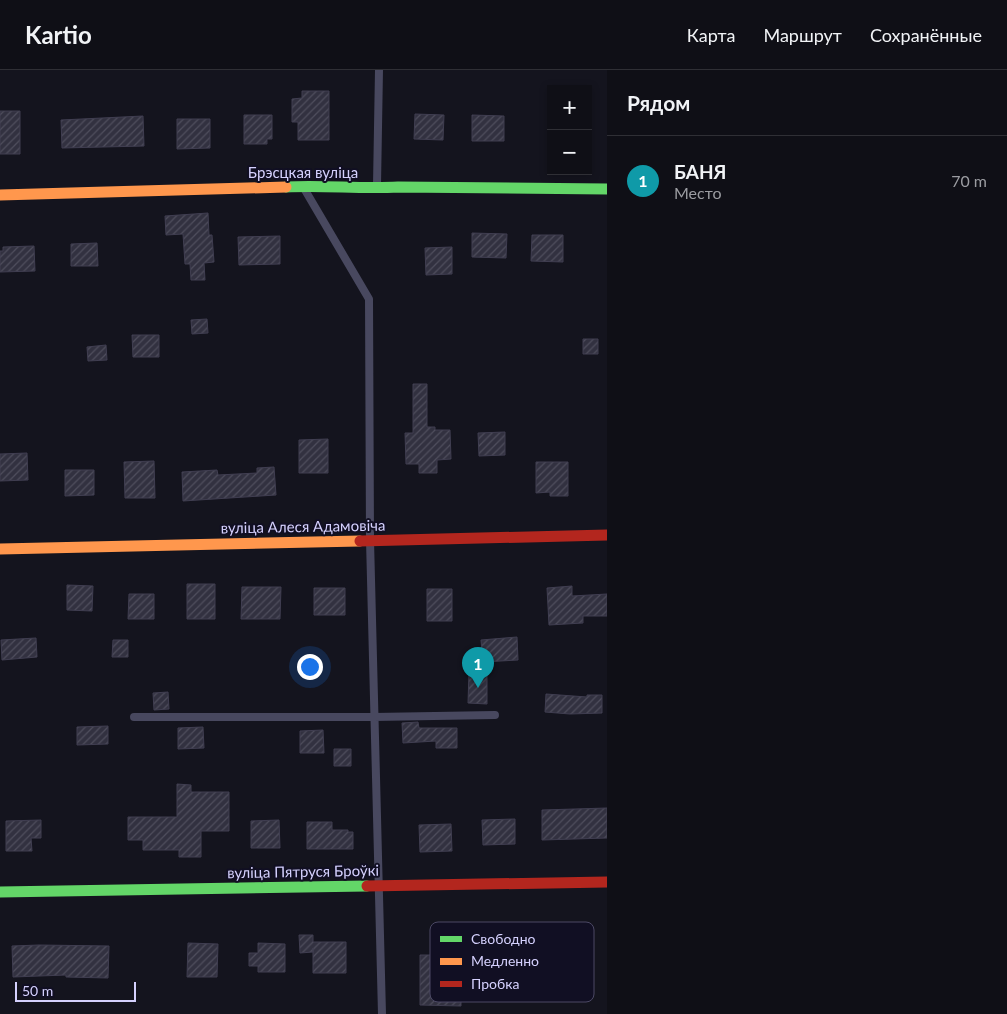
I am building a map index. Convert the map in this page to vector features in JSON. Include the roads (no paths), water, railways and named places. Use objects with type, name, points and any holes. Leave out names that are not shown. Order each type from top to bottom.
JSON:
[{"type":"street","name":"Брэсцкая вуліца","points":[[0,195],[303,186],[607,189]]},
{"type":"street","name":"вуліца Алеся Адамовіча","points":[[0,549],[607,535]]},
{"type":"street","name":"вуліца Пятруся Броўкі","points":[[0,892],[607,882]]},
{"type":"lane","points":[[377,188],[378,70]]},
{"type":"lane","points":[[303,186],[369,299],[370,540],[382,1014]]},
{"type":"lane","points":[[134,717],[495,715]]},
{"type":"place","name":"БАНЯ","points":[[478,688]]}]
